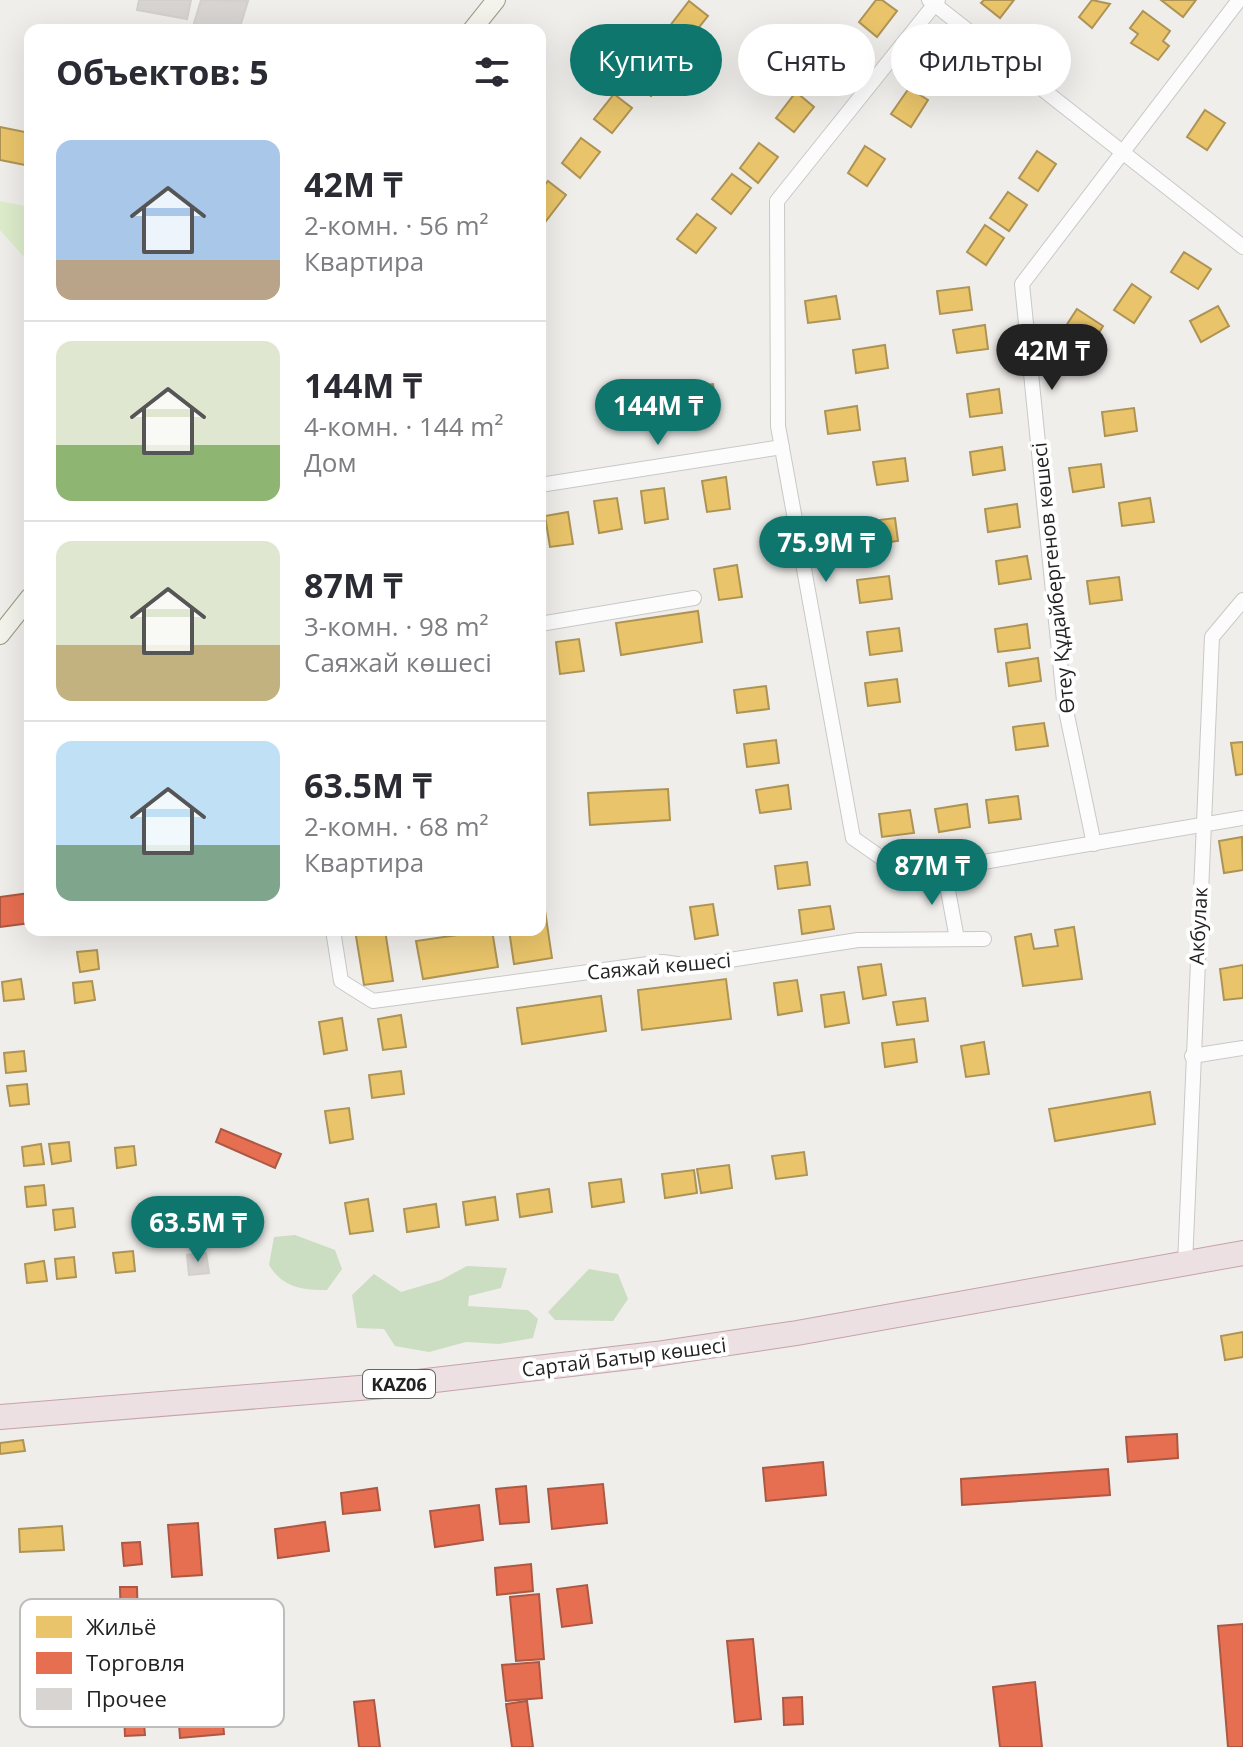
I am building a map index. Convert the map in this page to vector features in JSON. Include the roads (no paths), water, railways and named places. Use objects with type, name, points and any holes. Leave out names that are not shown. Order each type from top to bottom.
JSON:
[{"type":"highway","name":"Сартай Батыр көшесі","points":[[0,1417],[384,1386],[656,1354],[797,1333],[1243,1253]]},
{"type":"street","points":[[477,24],[496,0]]},
{"type":"street","name":"Өтеу Құдайбергенов көшесі","points":[[1094,844],[1064,701],[1022,284],[1119,153],[1239,0]]},
{"type":"street","points":[[1243,247],[1119,153],[934,1],[777,201],[778,426],[853,838],[906,875],[1243,818]]},
{"type":"street","points":[[546,484],[782,447]]},
{"type":"street","points":[[546,623],[694,598]]},
{"type":"street","name":"Акбулак","points":[[1185,1264],[1212,637],[1243,600]]},
{"type":"street","points":[[0,635],[24,605]]},
{"type":"street","points":[[944,869],[957,939]]},
{"type":"street","name":"Саяжай көшесі","points":[[334,936],[341,981],[373,1001],[663,962],[691,966],[858,940],[984,939]]},
{"type":"street","points":[[1192,1056],[1243,1048]]}]
